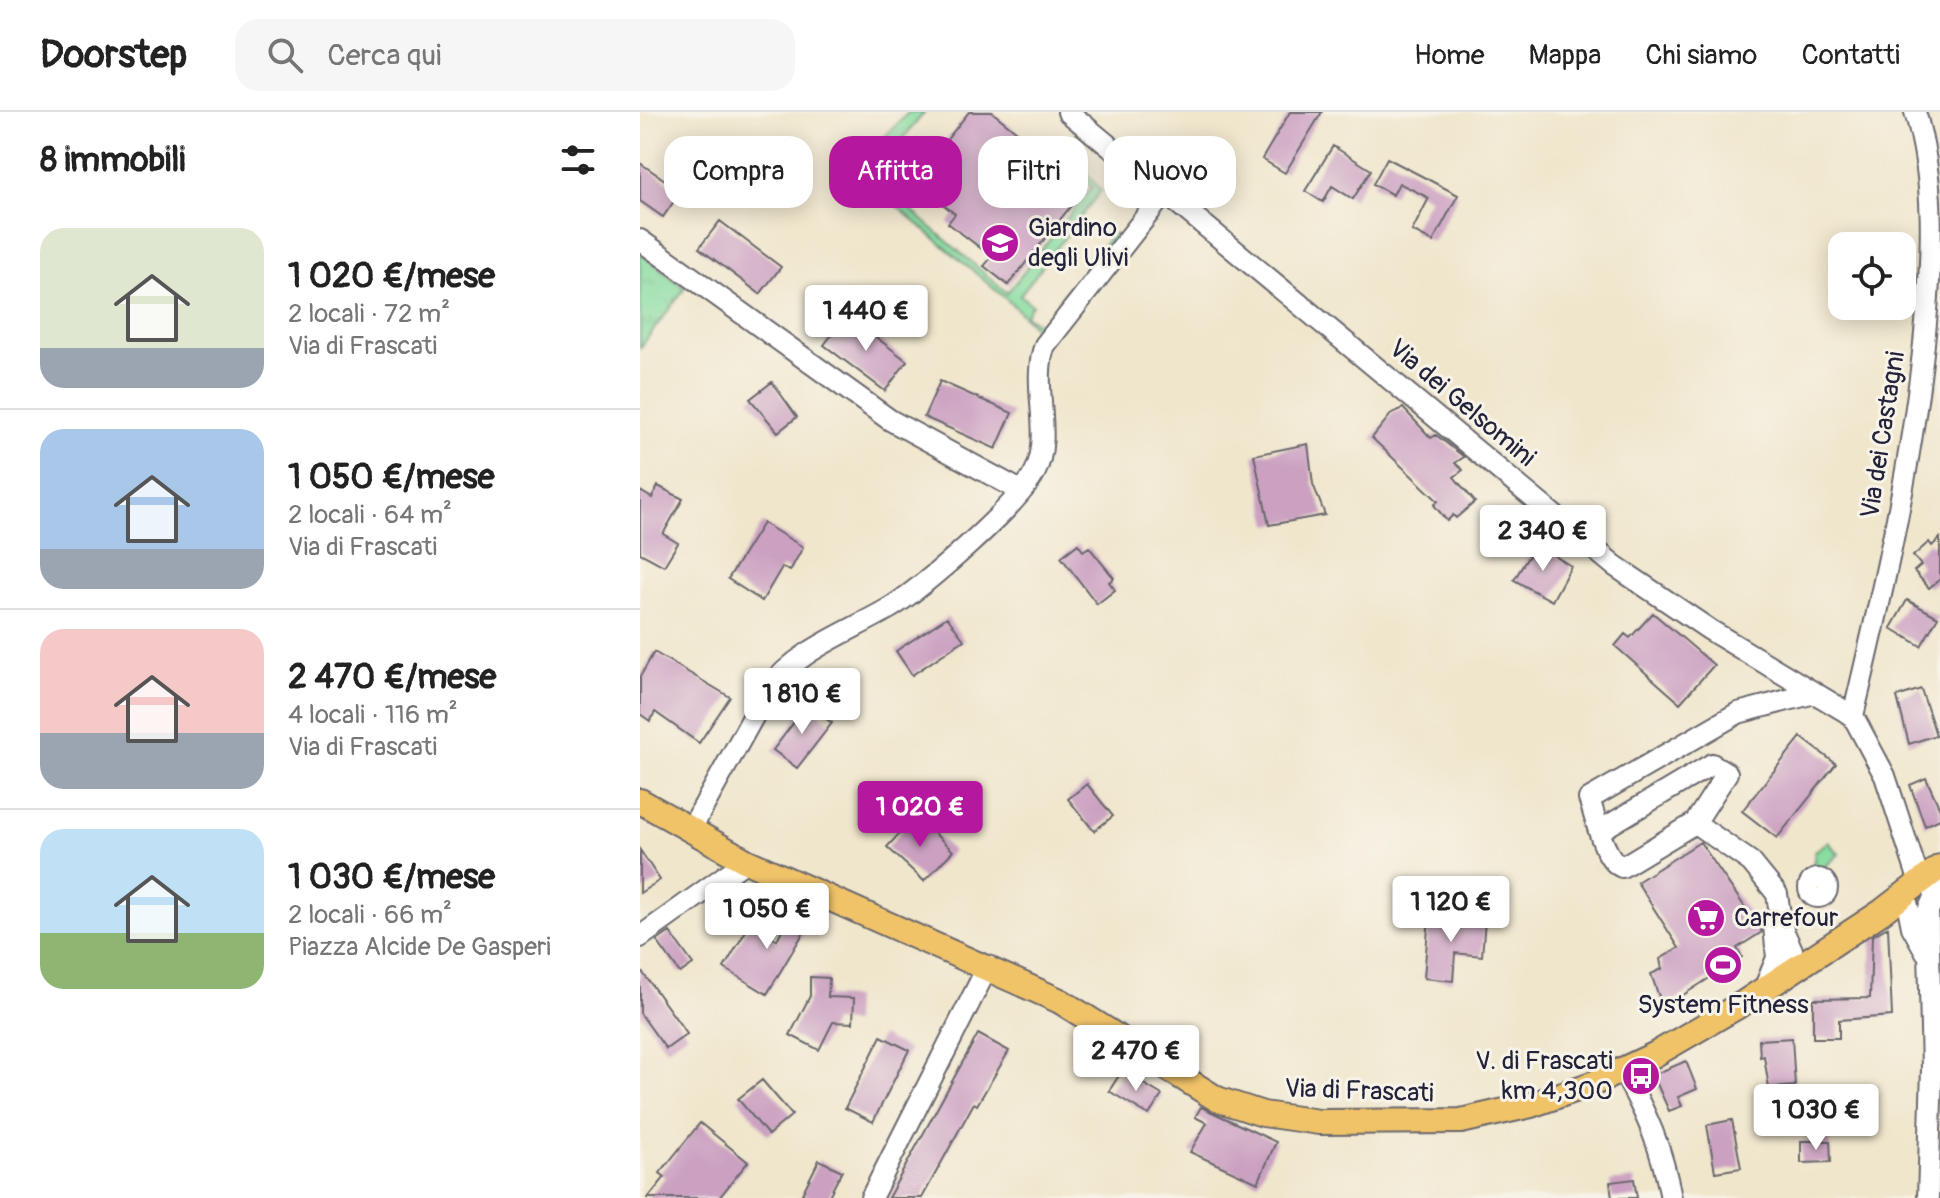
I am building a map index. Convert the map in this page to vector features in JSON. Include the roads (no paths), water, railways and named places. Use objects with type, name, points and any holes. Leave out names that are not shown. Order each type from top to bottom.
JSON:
[{"type":"main road","name":"Via di Frascati","points":[[640,801],[746,861],[988,966],[1081,1013],[1209,1095],[1238,1108],[1281,1118],[1331,1123],[1461,1121],[1547,1101],[1623,1071],[1764,989],[1930,880]]},
{"type":"street","name":"Via dei Gelsomini","points":[[1068,112],[1104,141]]},
{"type":"street","name":"Via dei Castagni","points":[[1853,716],[1891,554],[1921,370],[1931,233],[1928,170],[1915,112]]},
{"type":"street","points":[[690,831],[768,690],[783,672],[809,653],[914,592],[1021,491],[1036,470],[1040,444],[1040,365],[1045,345],[1153,208]]},
{"type":"street","name":"Via dei Gelsomini","points":[[1186,208],[1615,566],[1710,630],[1853,716]]},
{"type":"street","points":[[640,240],[901,427],[1021,491]]},
{"type":"street","points":[[1601,830],[1712,764],[1727,773],[1695,823],[1622,867],[1613,861],[1601,830],[1589,799],[1738,713],[1815,693]]},
{"type":"street","points":[[1853,716],[1885,776],[1930,880],[1927,954],[1931,1094],[1928,1198]]},
{"type":"street","points":[[1695,823],[1751,862],[1777,894],[1782,928],[1792,950],[1789,973]]},
{"type":"street","points":[[640,937],[746,861]]},
{"type":"street","points":[[1912,927],[1930,880]]},
{"type":"street","points":[[1777,894],[1814,890]]},
{"type":"street","points":[[1764,989],[1777,958],[1773,911],[1777,894]]},
{"type":"street","points":[[1880,913],[1912,927],[1927,954]]},
{"type":"street","points":[[871,1198],[988,966]]},
{"type":"street","points":[[1623,1071],[1651,1122],[1663,1154],[1671,1198]]},
{"type":"place","name":"Giardino degli Ulivi","points":[[1000,243]]},
{"type":"place","name":"Carrefour","points":[[1706,918]]},
{"type":"place","name":"System Fitness","points":[[1723,965]]},
{"type":"place","name":"V. di Frascati km 4,300","points":[[1641,1076]]}]
